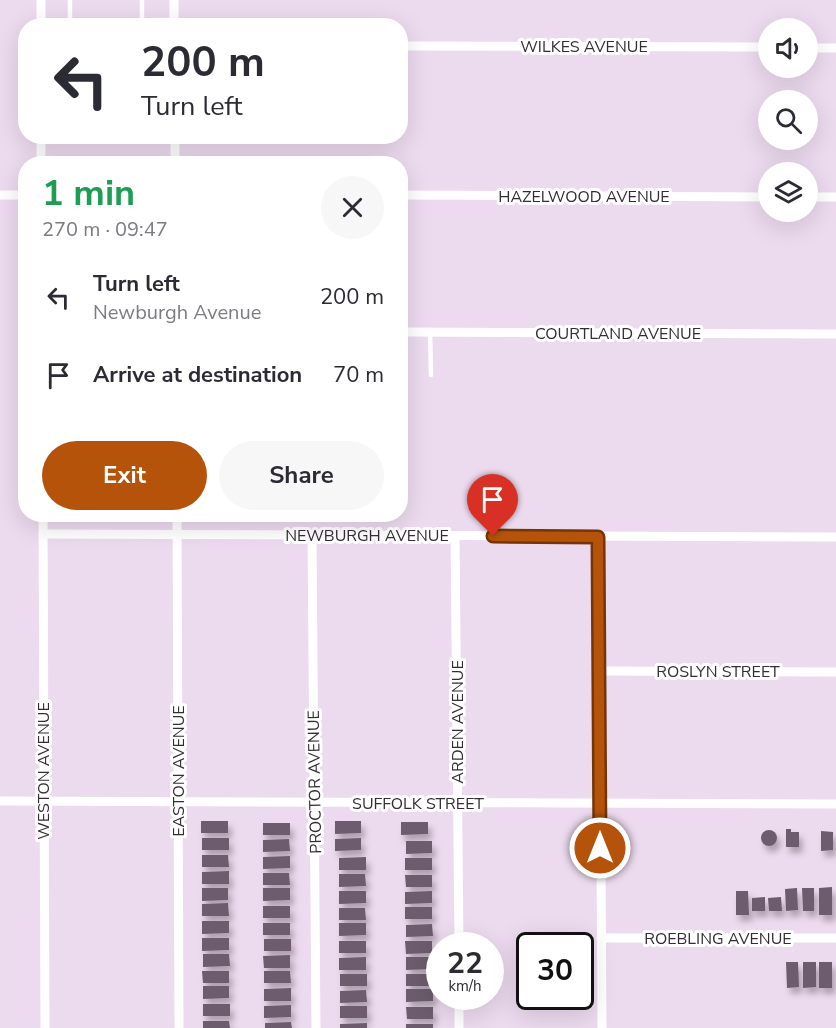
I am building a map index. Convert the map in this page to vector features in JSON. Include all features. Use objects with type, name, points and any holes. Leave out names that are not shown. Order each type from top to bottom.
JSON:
[{"type":"street","points":[[40,0],[41,18]]},
{"type":"street","points":[[174,0],[174,18]]},
{"type":"street","name":"WILKES AVENUE","points":[[408,46],[758,47]]},
{"type":"street","points":[[818,48],[836,48]]},
{"type":"street","points":[[0,195],[18,195]]},
{"type":"street","name":"HAZELWOOD AVENUE","points":[[408,195],[758,197]]},
{"type":"street","points":[[818,197],[836,197]]},
{"type":"street","name":"COURTLAND AVENUE","points":[[408,332],[836,334]]},
{"type":"street","name":"WESTON AVENUE","points":[[43,522],[45,1028]]},
{"type":"street","name":"EASTON AVENUE","points":[[177,522],[179,1028]]},
{"type":"street","name":"NEWBURGH AVENUE","points":[[43,534],[836,537]]},
{"type":"street","name":"PROCTOR AVENUE","points":[[312,535],[316,1028]]},
{"type":"street","name":"ARDEN AVENUE","points":[[455,536],[459,932]]},
{"type":"street","points":[[598,537],[602,1028]]},
{"type":"street","name":"ROSLYN STREET","points":[[599,670],[836,672]]},
{"type":"street","name":"SUFFOLK STREET","points":[[0,801],[836,804]]},
{"type":"street","name":"ROEBLING AVENUE","points":[[601,938],[836,938]]},
{"type":"street","points":[[459,1010],[459,1028]]},
{"type":"lane","points":[[70,0],[70,18]]},
{"type":"lane","points":[[142,0],[142,18]]},
{"type":"lane","points":[[430,332],[431,375]]},
{"type":"building","points":[[201,821],[228,821],[228,833],[201,833]]},
{"type":"building","points":[[335,821],[361,821],[361,833],[335,834]]},
{"type":"building","points":[[401,822],[428,822],[428,834],[401,835]]},
{"type":"building","points":[[263,823],[290,823],[290,835],[263,835]]},
{"type":"building","points":[[786,829],[799,832],[799,847],[786,847]]},
{"type":"building","points":[[769,830],[775,832],[777,838],[775,844],[769,846],[763,844],[761,838],[763,832]]},
{"type":"building","points":[[821,831],[833,832],[833,850],[821,851]]},
{"type":"building","points":[[202,838],[229,838],[229,850],[202,850]]},
{"type":"building","points":[[361,838],[361,850],[335,851],[335,839]]},
{"type":"building","points":[[289,839],[290,851],[263,852],[263,840]]},
{"type":"building","points":[[406,841],[432,841],[432,853],[406,854]]},
{"type":"building","points":[[202,855],[228,855],[229,867],[202,867]]},
{"type":"building","points":[[290,856],[290,868],[263,869],[263,857]]},
{"type":"building","points":[[366,857],[366,870],[339,870],[339,858]]},
{"type":"building","points":[[405,858],[432,858],[432,870],[405,870]]},
{"type":"building","points":[[229,871],[229,884],[202,884],[202,872]]},
{"type":"building","points":[[263,873],[289,873],[290,885],[263,885]]},
{"type":"building","points":[[339,874],[365,874],[366,886],[339,887]]},
{"type":"building","points":[[405,875],[432,875],[432,887],[406,887]]},
{"type":"building","points":[[832,887],[832,915],[819,915],[819,888]]},
{"type":"building","points":[[202,888],[228,888],[228,900],[202,901]]},
{"type":"building","points":[[263,888],[290,888],[290,900],[263,901]]},
{"type":"building","points":[[797,888],[798,910],[786,911],[785,889]]},
{"type":"building","points":[[802,888],[814,888],[814,911],[803,911]]},
{"type":"building","points":[[339,891],[366,891],[366,903],[339,904]]},
{"type":"building","points":[[432,891],[432,903],[405,904],[405,892]]},
{"type":"building","points":[[736,891],[748,891],[749,915],[736,915]]},
{"type":"building","points":[[765,897],[765,911],[752,911],[752,898]]},
{"type":"building","points":[[781,897],[782,911],[769,911],[768,898]]},
{"type":"building","points":[[228,903],[229,916],[202,916],[202,904]]},
{"type":"building","points":[[263,906],[290,906],[290,918],[263,918]]},
{"type":"building","points":[[405,907],[432,907],[432,919],[405,919]]},
{"type":"building","points":[[339,908],[365,908],[366,920],[339,920]]},
{"type":"building","points":[[202,921],[229,921],[229,933],[202,934]]},
{"type":"building","points":[[263,923],[290,923],[290,935],[263,935]]},
{"type":"building","points":[[339,923],[366,923],[366,935],[339,936]]},
{"type":"building","points":[[432,924],[433,932],[426,932],[426,936],[406,937],[406,925]]},
{"type":"building","points":[[202,938],[229,938],[229,950],[202,951]]},
{"type":"building","points":[[264,939],[291,939],[291,951],[264,951]]},
{"type":"building","points":[[339,941],[366,941],[366,953],[339,953]]},
{"type":"building","points":[[405,941],[426,941],[426,953],[406,954]]},
{"type":"building","points":[[203,954],[229,954],[230,966],[203,967]]},
{"type":"building","points":[[290,955],[290,968],[264,968],[263,956]]},
{"type":"building","points":[[366,957],[366,970],[339,970],[339,958]]},
{"type":"building","points":[[406,957],[426,957],[426,969],[406,970]]},
{"type":"building","points":[[786,962],[798,962],[799,987],[787,988]]},
{"type":"building","points":[[803,962],[816,962],[816,987],[803,988]]},
{"type":"building","points":[[819,962],[832,962],[832,988],[819,988]]},
{"type":"building","points":[[202,971],[229,971],[229,983],[203,983]]},
{"type":"building","points":[[264,971],[290,971],[291,983],[264,983]]},
{"type":"building","points":[[340,974],[367,974],[367,986],[340,986]]},
{"type":"building","points":[[406,974],[426,974],[426,986],[406,986]]},
{"type":"building","points":[[203,986],[229,986],[229,998],[203,999]]},
{"type":"building","points":[[291,988],[291,1001],[264,1001],[264,989]]},
{"type":"building","points":[[406,989],[426,989],[426,1001],[406,1002]]},
{"type":"building","points":[[366,990],[367,1002],[340,1003],[340,991]]},
{"type":"building","points":[[203,1004],[230,1004],[230,1016],[203,1016]]},
{"type":"building","points":[[291,1005],[291,1017],[264,1018],[264,1006]]},
{"type":"building","points":[[340,1006],[367,1006],[367,1018],[340,1018]]},
{"type":"building","points":[[406,1007],[426,1007],[426,1010],[433,1010],[433,1019],[407,1019]]},
{"type":"building","points":[[203,1021],[229,1021],[230,1028],[203,1028]]},
{"type":"building","points":[[291,1022],[292,1028],[265,1028],[265,1023]]},
{"type":"building","points":[[367,1023],[367,1028],[340,1028],[340,1024]]},
{"type":"building","points":[[406,1024],[433,1024],[433,1028],[406,1028]]},
{"type":"route","points":[[493,536],[598,537],[600,848]]}]
